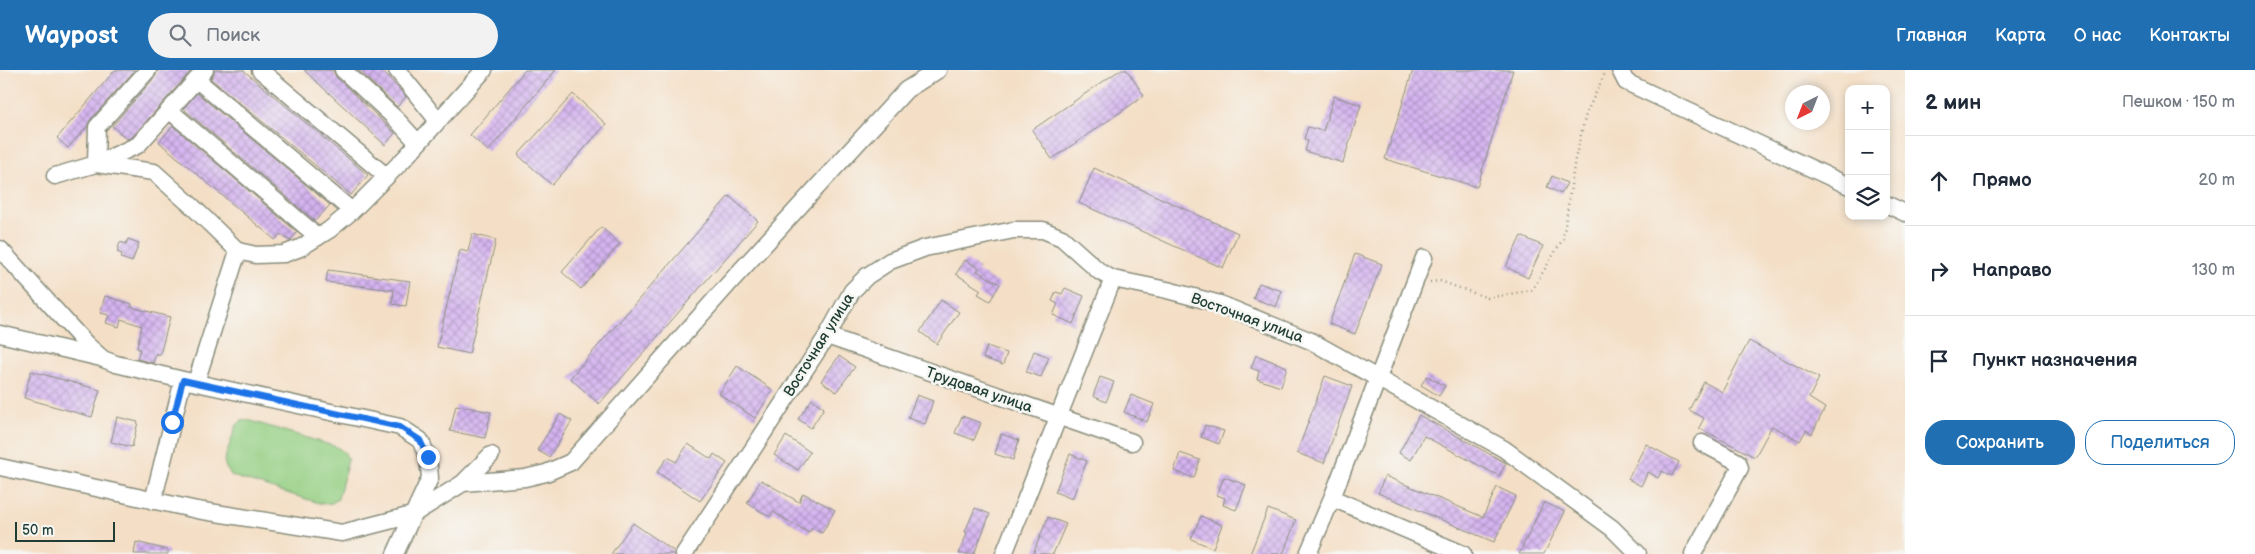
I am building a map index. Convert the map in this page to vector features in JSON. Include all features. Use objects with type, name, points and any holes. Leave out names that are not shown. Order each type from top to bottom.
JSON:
[{"type":"street","points":[[96,164],[97,127],[148,70]]},
{"type":"street","points":[[260,70],[386,176]]},
{"type":"street","points":[[343,70],[396,119],[418,143]]},
{"type":"street","points":[[397,70],[438,121]]},
{"type":"street","points":[[96,164],[154,172],[193,206],[238,250],[256,255],[284,254],[300,248],[318,237],[352,211],[418,143],[484,70]]},
{"type":"street","points":[[463,483],[525,478],[546,473],[572,462],[732,280],[906,90],[938,70]]},
{"type":"street","points":[[1620,70],[1626,82],[1845,184]]},
{"type":"street","points":[[54,176],[96,164],[138,145],[201,75],[352,211]]},
{"type":"street","points":[[169,110],[318,237]]},
{"type":"street","points":[[1890,206],[1905,213]]},
{"type":"street","name":"Восточная улица","points":[[684,554],[827,336],[852,291],[867,276],[890,261],[925,248],[1014,230],[1043,230],[1062,238],[1100,272],[1114,279],[1220,304],[1311,341],[1504,449],[1612,528],[1638,554]]},
{"type":"street","points":[[0,249],[86,344],[103,359]]},
{"type":"street","points":[[153,501],[190,381],[238,250]]},
{"type":"street","points":[[1308,554],[1332,498],[1424,258]]},
{"type":"street","points":[[1004,554],[1114,279]]},
{"type":"street","points":[[0,334],[103,359],[116,364],[400,427],[420,440],[428,457],[430,478],[395,554]]},
{"type":"street","name":"Трудовая улица","points":[[827,336],[1132,442]]},
{"type":"street","points":[[1693,554],[1740,468],[1738,462],[1702,443]]},
{"type":"street","points":[[0,467],[197,510],[342,533],[412,515],[463,483],[490,455]]},
{"type":"street","points":[[1332,498],[1463,554]]},
{"type":"path","points":[[1414,284],[1440,281],[1488,298],[1532,290],[1563,239],[1575,159],[1586,114],[1607,70]]},
{"type":"green space","points":[[248,420],[337,447],[345,453],[348,460],[338,499],[332,503],[322,504],[232,476],[226,468],[224,461],[236,426],[241,421]]},
{"type":"building","points":[[115,70],[135,70],[90,120],[87,127],[68,148],[57,138]]},
{"type":"building","points":[[158,70],[192,70],[132,137],[127,139],[112,126],[155,77]]},
{"type":"building","points":[[215,70],[243,70],[368,175],[351,195],[211,79]]},
{"type":"building","points":[[304,70],[333,70],[336,77],[395,133],[385,145]]},
{"type":"building","points":[[358,70],[382,70],[406,97],[397,107]]},
{"type":"building","points":[[525,70],[556,70],[488,151],[470,135]]},
{"type":"building","points":[[1120,70],[1127,70],[1144,96],[1052,159],[1032,130]]},
{"type":"building","points":[[1413,70],[1513,70],[1477,187],[1385,159]]},
{"type":"building","points":[[197,93],[330,205],[315,221],[186,111],[184,108]]},
{"type":"building","points":[[573,94],[606,124],[552,185],[518,155]]},
{"type":"building","points":[[1334,96],[1361,105],[1343,163],[1305,151],[1308,141],[1304,139],[1308,127],[1323,131]]},
{"type":"building","points":[[173,126],[297,232],[290,241],[280,234],[275,240],[159,142]]},
{"type":"building","points":[[1094,168],[1238,233],[1223,268],[1079,203]]},
{"type":"building","points":[[1552,176],[1567,183],[1561,194],[1547,187]]},
{"type":"building","points":[[729,196],[758,221],[599,404],[570,378]]},
{"type":"building","points":[[601,227],[620,244],[581,289],[562,272]]},
{"type":"building","points":[[472,234],[496,240],[469,354],[437,347],[460,250],[468,252]]},
{"type":"building","points":[[1521,236],[1543,246],[1528,278],[1506,267]]},
{"type":"building","points":[[128,239],[139,243],[132,262],[121,258],[122,254],[117,252],[120,242],[126,244]]},
{"type":"building","points":[[1355,254],[1382,264],[1355,334],[1329,324]]},
{"type":"building","points":[[965,260],[979,268],[977,271],[1000,284],[990,301],[978,294],[981,290],[956,274]]},
{"type":"building","points":[[328,270],[410,281],[406,306],[392,304],[394,290],[326,282]]},
{"type":"building","points":[[1259,283],[1282,291],[1276,307],[1253,298]]},
{"type":"building","points":[[1065,288],[1084,296],[1073,324],[1053,315],[1058,304],[1052,301],[1056,292],[1062,294]]},
{"type":"building","points":[[105,296],[132,304],[131,307],[170,317],[160,355],[156,353],[153,363],[137,359],[140,349],[137,348],[142,326],[121,319],[119,327],[106,323],[109,315],[100,313]]},
{"type":"building","points":[[941,300],[959,312],[937,344],[920,332]]},
{"type":"building","points":[[1749,341],[1819,378],[1809,398],[1825,408],[1812,434],[1806,430],[1800,441],[1772,426],[1755,457],[1699,428],[1704,418],[1689,410],[1704,382],[1722,392]]},
{"type":"building","points":[[987,346],[1007,353],[1003,365],[983,358]]},
{"type":"building","points":[[1034,351],[1049,357],[1041,377],[1026,372]]},
{"type":"building","points":[[1256,355],[1287,367],[1281,387],[1257,379],[1259,371],[1251,368]]},
{"type":"building","points":[[839,356],[855,367],[836,392],[821,381]]},
{"type":"building","points":[[737,366],[773,390],[755,418],[719,394]]},
{"type":"building","points":[[31,371],[100,390],[92,417],[24,398]]},
{"type":"building","points":[[1325,376],[1352,386],[1324,463],[1297,453]]},
{"type":"building","points":[[1427,376],[1445,386],[1439,396],[1421,385]]},
{"type":"building","points":[[1100,377],[1114,382],[1106,402],[1093,396]]},
{"type":"building","points":[[917,395],[933,401],[925,424],[908,418]]},
{"type":"building","points":[[1131,395],[1154,404],[1147,422],[1124,412]]},
{"type":"building","points":[[812,399],[824,408],[811,428],[798,419]]},
{"type":"building","points":[[456,405],[491,412],[485,438],[450,431]]},
{"type":"building","points":[[560,414],[572,421],[549,457],[537,450]]},
{"type":"building","points":[[1419,415],[1506,463],[1499,476],[1424,436],[1411,460],[1399,453]]},
{"type":"building","points":[[962,416],[981,423],[974,440],[955,433]]},
{"type":"building","points":[[117,417],[138,422],[132,447],[111,442]]},
{"type":"building","points":[[1205,425],[1224,431],[1219,444],[1201,437]]},
{"type":"building","points":[[1001,434],[1019,440],[1013,460],[995,454]]},
{"type":"building","points":[[786,436],[810,452],[798,470],[774,455]]},
{"type":"building","points":[[688,444],[711,459],[714,454],[727,463],[700,501],[657,472],[668,457],[676,462]]},
{"type":"building","points":[[1646,444],[1679,462],[1672,476],[1662,471],[1658,478],[1648,472],[1641,486],[1628,479]]},
{"type":"building","points":[[1180,453],[1200,460],[1194,478],[1174,471]]},
{"type":"building","points":[[1070,454],[1087,461],[1072,499],[1055,492]]},
{"type":"building","points":[[1385,476],[1483,517],[1497,487],[1516,496],[1494,542],[1378,493]]},
{"type":"building","points":[[1224,477],[1246,485],[1236,510],[1223,505],[1225,498],[1217,495]]},
{"type":"building","points":[[761,480],[799,502],[803,493],[835,510],[822,533],[812,528],[809,533],[773,512],[770,517],[747,503]]},
{"type":"building","points":[[1544,502],[1565,512],[1544,554],[1519,554]]},
{"type":"building","points":[[975,508],[990,514],[974,554],[959,554],[967,533],[965,532]]},
{"type":"building","points":[[1268,509],[1296,520],[1283,554],[1250,554]]},
{"type":"building","points":[[1201,516],[1222,525],[1213,548],[1191,539]]},
{"type":"building","points":[[1048,517],[1066,524],[1053,554],[1033,554]]},
{"type":"building","points":[[633,523],[675,552],[674,554],[611,554]]},
{"type":"building","points":[[136,542],[168,550],[168,554],[134,554]]},
{"type":"route","points":[[172,422],[183,380],[400,427],[420,440],[428,457]]}]
